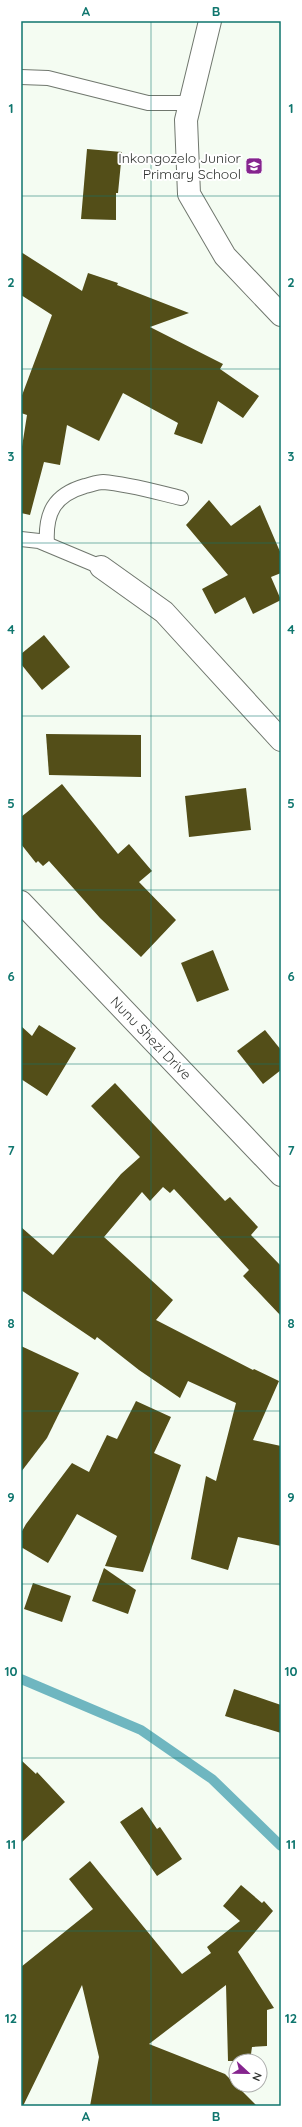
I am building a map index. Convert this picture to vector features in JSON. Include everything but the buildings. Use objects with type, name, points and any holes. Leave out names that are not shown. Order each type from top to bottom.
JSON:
[{"type":"street","points":[[210,21],[186,120],[189,194],[225,256],[281,315]]},
{"type":"street","points":[[101,567],[164,612],[281,740]]},
{"type":"street","name":"Nunu Shezi Drive","points":[[21,902],[281,1175]]},
{"type":"lane","points":[[21,77],[48,78],[148,103],[190,103]]},
{"type":"lane","points":[[47,544],[46,530],[52,507],[61,497],[74,489],[101,482],[182,498]]},
{"type":"lane","points":[[21,539],[39,541],[101,567]]},
{"type":"waterway","points":[[21,1679],[141,1730],[212,1779],[281,1846]]},
{"type":"place","name":"Inkongozelo Junior Primary School","points":[[254,166]]}]
